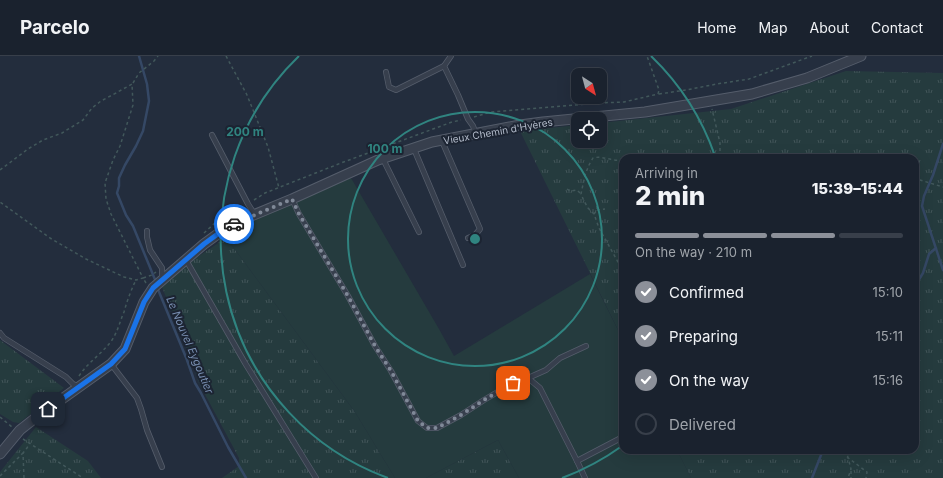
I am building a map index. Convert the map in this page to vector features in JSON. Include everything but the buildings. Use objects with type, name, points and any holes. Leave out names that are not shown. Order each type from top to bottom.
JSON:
[{"type":"street","name":"Vieux Chemin d'Hyères","points":[[111,364],[125,349],[144,302],[153,288],[204,244],[226,228],[239,221],[378,160],[432,142],[520,125],[556,120],[645,112],[752,94],[807,78],[862,56]]},
{"type":"street","points":[[0,454],[16,435],[34,419],[76,386],[111,364]]},
{"type":"lane","points":[[386,72],[389,87],[396,90],[444,66],[451,56]]},
{"type":"lane","points":[[444,66],[476,134]]},
{"type":"lane","points":[[212,135],[255,215]]},
{"type":"lane","points":[[442,141],[480,229],[475,235],[468,238]]},
{"type":"lane","points":[[414,149],[463,265]]},
{"type":"lane","points":[[383,159],[419,232]]},
{"type":"lane","points":[[292,199],[299,214],[348,296],[418,421],[427,428],[437,428],[513,383],[546,370],[560,358],[586,346]]},
{"type":"lane","points":[[147,231],[150,250],[162,268],[162,280]]},
{"type":"lane","points":[[186,260],[245,363],[316,478]]},
{"type":"lane","points":[[0,334],[66,377],[76,386]]},
{"type":"lane","points":[[111,364],[137,398],[147,430],[162,467]]},
{"type":"lane","points":[[528,378],[540,388],[585,478]]},
{"type":"lane","points":[[577,461],[619,439]]},
{"type":"path","points":[[0,170],[28,149],[43,140],[62,133],[83,120],[92,108],[101,101],[132,84],[139,72],[151,64],[158,56]]},
{"type":"path","points":[[226,56],[247,95],[268,147],[279,188]]},
{"type":"path","points":[[647,56],[659,90],[658,94]]},
{"type":"path","points":[[468,119],[491,112],[624,102],[658,94],[748,79],[812,56]]},
{"type":"path","points":[[0,202],[50,238],[86,259],[124,277],[136,280],[143,278],[111,214],[106,199],[105,183],[113,160],[120,146],[133,105],[132,84]]},
{"type":"path","points":[[711,101],[720,143],[720,154]]},
{"type":"path","points":[[581,194],[585,175],[593,158],[602,157],[619,160]]},
{"type":"path","points":[[921,181],[942,187]]},
{"type":"path","points":[[567,189],[570,191],[577,190],[581,194],[588,208],[594,214],[599,228],[619,264]]},
{"type":"path","points":[[594,214],[597,210],[597,203]]},
{"type":"path","points":[[597,210],[605,209]]},
{"type":"path","points":[[148,277],[158,271]]},
{"type":"path","points":[[76,386],[81,372],[89,362],[102,352],[117,332],[129,294],[136,280]]},
{"type":"path","points":[[0,417],[13,428],[16,435],[83,478]]},
{"type":"path","points":[[0,476],[23,453],[29,443]]},
{"type":"path","points":[[23,453],[24,478]]},
{"type":"path","points":[[847,454],[851,469],[851,478]]},
{"type":"path","points":[[847,457],[868,472],[866,478]]},
{"type":"path","points":[[848,478],[851,469]]},
{"type":"green space","points":[[846,71],[943,73],[943,478],[691,478],[679,454],[919,454],[919,154],[619,154],[619,332],[520,131],[571,126],[571,148],[607,148],[607,122],[731,109]]},
{"type":"green space","points":[[351,178],[454,356],[590,274],[619,332],[619,454],[679,454],[691,478],[519,478],[498,440],[426,478],[395,478],[355,412],[225,236],[243,225]]},
{"type":"green space","points":[[225,236],[355,412],[395,478],[222,478],[239,466],[239,458],[199,383],[162,287]]},
{"type":"green space","points":[[0,340],[64,388],[19,423],[13,422],[0,414]]},
{"type":"green space","points":[[36,427],[88,461],[101,478],[0,478],[0,472]]},
{"type":"green space","points":[[498,440],[519,478],[426,478]]},
{"type":"waterway","name":"Le Nouvel Eygoutier","points":[[139,56],[147,84],[149,101],[143,131],[119,178],[117,193],[126,215],[133,226],[156,282]]},
{"type":"waterway","points":[[943,144],[933,175],[924,196],[922,206],[943,270]]},
{"type":"waterway","points":[[919,280],[923,273],[929,254],[936,248]]},
{"type":"waterway","name":"Le Nouvel Eygoutier","points":[[157,287],[195,383],[246,478]]},
{"type":"waterway","points":[[812,478],[821,454]]},
{"type":"way so far","points":[[234,224],[292,199],[299,214],[348,296],[418,421],[427,428],[437,428],[513,383]]},
{"type":"route","points":[[48,409],[111,364],[125,349],[144,302],[153,288],[204,244],[234,224]]}]
